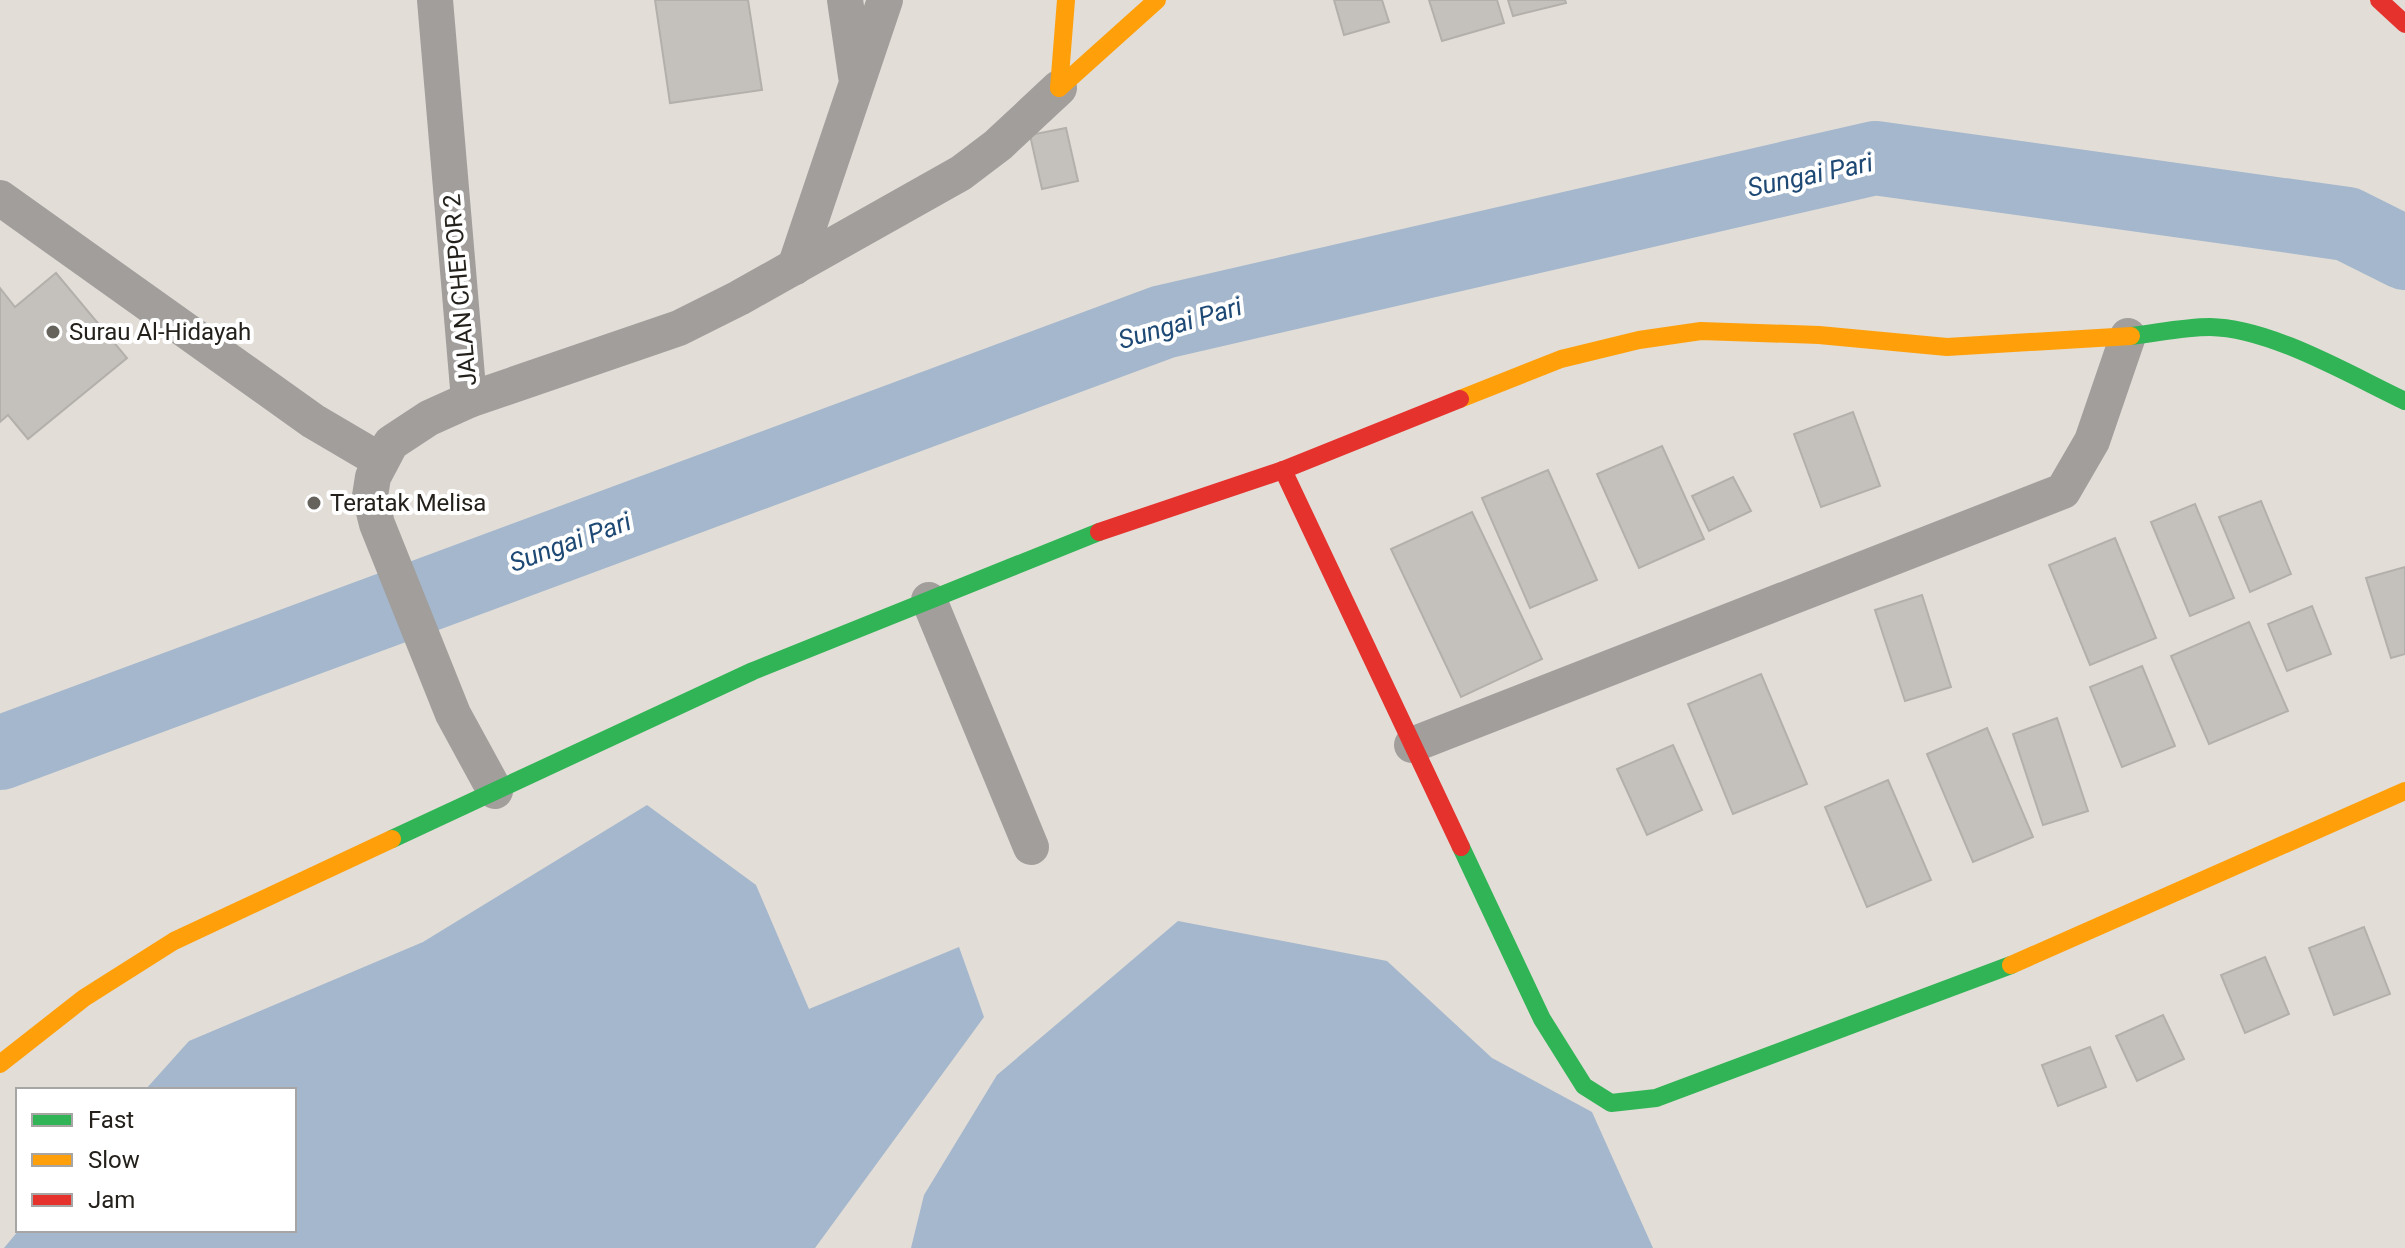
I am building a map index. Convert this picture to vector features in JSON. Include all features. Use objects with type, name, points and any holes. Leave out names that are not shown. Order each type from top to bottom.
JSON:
[{"type":"street","name":"JALAN CHEPOR 2","points":[[435,0],[469,400],[429,418],[391,443],[373,477],[370,496],[377,524],[453,714],[495,791]]},
{"type":"street","points":[[845,0],[857,82]]},
{"type":"street","points":[[795,267],[885,0]]},
{"type":"street","points":[[1059,88],[1066,0]]},
{"type":"street","points":[[469,400],[679,328],[739,298],[961,173],[998,145],[1157,0]]},
{"type":"street","points":[[0,198],[313,421],[381,461]]},
{"type":"street","points":[[0,1064],[97,988],[174,941],[753,671],[1092,534],[1283,470],[1561,359],[1639,340],[1701,331],[1819,335],[1947,347],[2128,336],[2210,327],[2243,331],[2275,340],[2405,401]]},
{"type":"street","points":[[1412,745],[2063,491],[2092,441],[2128,336]]},
{"type":"street","points":[[1283,470],[1542,1019],[1584,1086],[1611,1103],[1656,1098],[2020,962],[2405,791]]},
{"type":"street","points":[[929,600],[1031,847]]},
{"type":"water","points":[[647,805],[756,885],[809,1009],[959,947],[984,1017],[815,1248],[4,1248],[17,1232],[296,1232],[296,1088],[147,1088],[189,1041],[423,942]]},
{"type":"water","points":[[1178,921],[1387,961],[1492,1058],[1592,1112],[1653,1248],[911,1248],[924,1195],[997,1075]]},
{"type":"building","points":[[655,0],[748,0],[762,90],[670,103]]},
{"type":"building","points":[[1334,0],[1382,0],[1389,22],[1344,35]]},
{"type":"building","points":[[1429,0],[1497,0],[1504,23],[1442,41]]},
{"type":"building","points":[[1508,0],[1565,0],[1566,3],[1513,16]]},
{"type":"building","points":[[1066,128],[1078,181],[1042,189],[1030,135]]},
{"type":"building","name":"Surau Al-Hidayah","points":[[56,273],[127,358],[28,439],[8,415],[0,422],[0,288],[15,307]]},
{"type":"building","points":[[1853,412],[1880,486],[1821,507],[1794,434]]},
{"type":"building","points":[[1662,446],[1704,539],[1639,568],[1597,474]]},
{"type":"building","points":[[1548,470],[1597,580],[1530,608],[1482,498]]},
{"type":"building","points":[[1733,477],[1751,511],[1709,531],[1692,496]]},
{"type":"building","points":[[2261,501],[2291,574],[2250,592],[2219,517]]},
{"type":"building","points":[[2195,504],[2234,598],[2190,616],[2151,522]]},
{"type":"building","points":[[1472,512],[1542,659],[1461,697],[1391,549]]},
{"type":"building","points":[[2115,538],[2156,638],[2090,665],[2049,565]]},
{"type":"building","points":[[2405,567],[2405,654],[2391,658],[2366,578]]},
{"type":"building","points":[[1922,595],[1951,687],[1905,701],[1875,610]]},
{"type":"building","points":[[2312,606],[2331,654],[2287,671],[2268,624]]},
{"type":"building","points":[[2249,622],[2288,711],[2209,744],[2171,656]]},
{"type":"building","points":[[2142,666],[2175,746],[2122,767],[2090,687]]},
{"type":"building","points":[[1761,674],[1807,784],[1733,814],[1688,704]]},
{"type":"building","points":[[2057,718],[2088,811],[2043,825],[2013,734]]},
{"type":"building","points":[[1987,728],[2033,837],[1973,862],[1927,754]]},
{"type":"building","points":[[1673,745],[1702,810],[1647,835],[1617,769]]},
{"type":"building","points":[[1888,780],[1931,880],[1867,907],[1825,807]]},
{"type":"building","points":[[2364,927],[2390,994],[2334,1015],[2309,948]]},
{"type":"building","points":[[2265,957],[2289,1014],[2245,1033],[2221,975]]},
{"type":"building","points":[[2163,1015],[2184,1059],[2137,1081],[2116,1036]]},
{"type":"building","points":[[2090,1047],[2106,1087],[2058,1106],[2042,1065]]},
{"type":"waterway","name":"Sungai Pari","points":[[0,753],[1163,322],[1875,158],[2347,224],[2405,253]]},
{"type":"traffic: fast","points":[[2131,336],[2200,327],[2234,329],[2284,344],[2405,401]]},
{"type":"traffic: fast","points":[[392,839],[753,671],[1099,532]]},
{"type":"traffic: fast","points":[[1461,847],[1542,1019],[1584,1086],[1611,1103],[1656,1098],[2011,965]]},
{"type":"traffic: slow","points":[[1059,88],[1066,0]]},
{"type":"traffic: slow","points":[[1059,88],[1157,0]]},
{"type":"traffic: slow","points":[[1460,399],[1561,359],[1639,340],[1701,331],[1819,335],[1947,347],[2131,336]]},
{"type":"traffic: slow","points":[[2011,965],[2405,791]]},
{"type":"traffic: slow","points":[[0,1064],[84,998],[174,941],[392,839]]},
{"type":"traffic: jam","points":[[2379,0],[2405,24]]},
{"type":"traffic: jam","points":[[1099,532],[1283,470],[1460,399]]},
{"type":"traffic: jam","points":[[1283,470],[1461,847]]},
{"type":"place","name":"Surau Al-Hidayah","points":[[53,332]]},
{"type":"place","name":"Teratak Melisa","points":[[314,503]]}]
